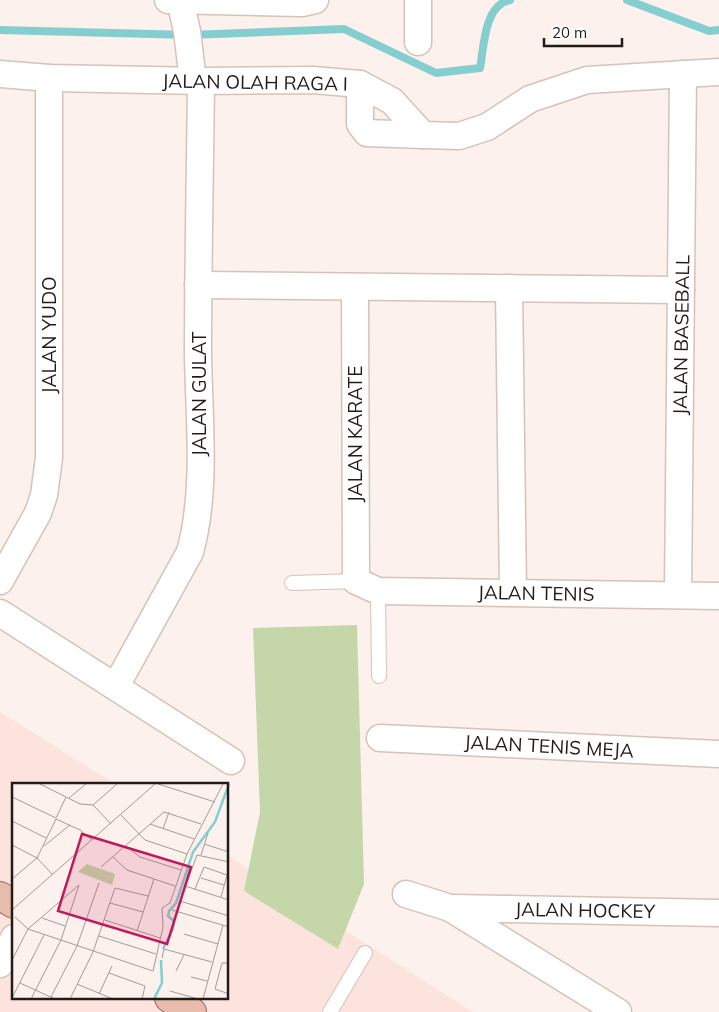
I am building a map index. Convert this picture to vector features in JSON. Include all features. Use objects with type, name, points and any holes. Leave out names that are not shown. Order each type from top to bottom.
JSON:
[{"type":"main road","points":[[0,896],[12,903]]},
{"type":"main road","points":[[172,1000],[192,1012]]},
{"type":"street","points":[[176,0],[302,4],[315,0]]},
{"type":"street","name":"JALAN GULAT","points":[[116,686],[190,552],[196,533],[199,465],[195,74],[187,30],[176,0]]},
{"type":"street","points":[[418,0],[418,42]]},
{"type":"street","points":[[360,84],[360,124],[367,133],[459,136],[487,127],[530,99],[587,80],[719,72]]},
{"type":"street","name":"JALAN OLAH RAGA I","points":[[0,74],[49,78],[195,74],[360,84],[392,101],[423,135]]},
{"type":"street","name":"JALAN BASEBALL","points":[[678,595],[683,74]]},
{"type":"street","name":"JALAN YUDO","points":[[0,581],[38,513],[44,495],[49,458],[49,78]]},
{"type":"street","points":[[198,285],[681,290]]},
{"type":"street","name":"JALAN KARATE","points":[[355,287],[367,586]]},
{"type":"street","points":[[510,288],[513,592]]},
{"type":"street","name":"JALAN TENIS","points":[[367,586],[513,592],[719,596]]},
{"type":"street","points":[[0,613],[231,761]]},
{"type":"street","name":"JALAN TENIS MEJA","points":[[380,738],[719,754]]},
{"type":"street","name":"JALAN HOCKEY","points":[[406,894],[450,908],[618,1012]]},
{"type":"street","name":"JALAN HOCKEY","points":[[450,908],[719,913]]},
{"type":"street","points":[[0,964],[12,942]]},
{"type":"lane","points":[[292,583],[367,586],[379,676]]},
{"type":"lane","points":[[330,1012],[365,953]]},
{"type":"shaded area","points":[[0,712],[113,783],[12,783],[12,1000],[229,1000],[229,857],[473,1012],[0,1012]]},
{"type":"green space","points":[[357,625],[364,884],[338,949],[244,891],[260,812],[253,628]]},
{"type":"waterway","points":[[0,30],[189,35],[344,29],[436,73],[480,68],[484,39],[490,18],[501,3],[510,0]]},
{"type":"waterway","points":[[627,0],[709,31],[719,30]]}]
